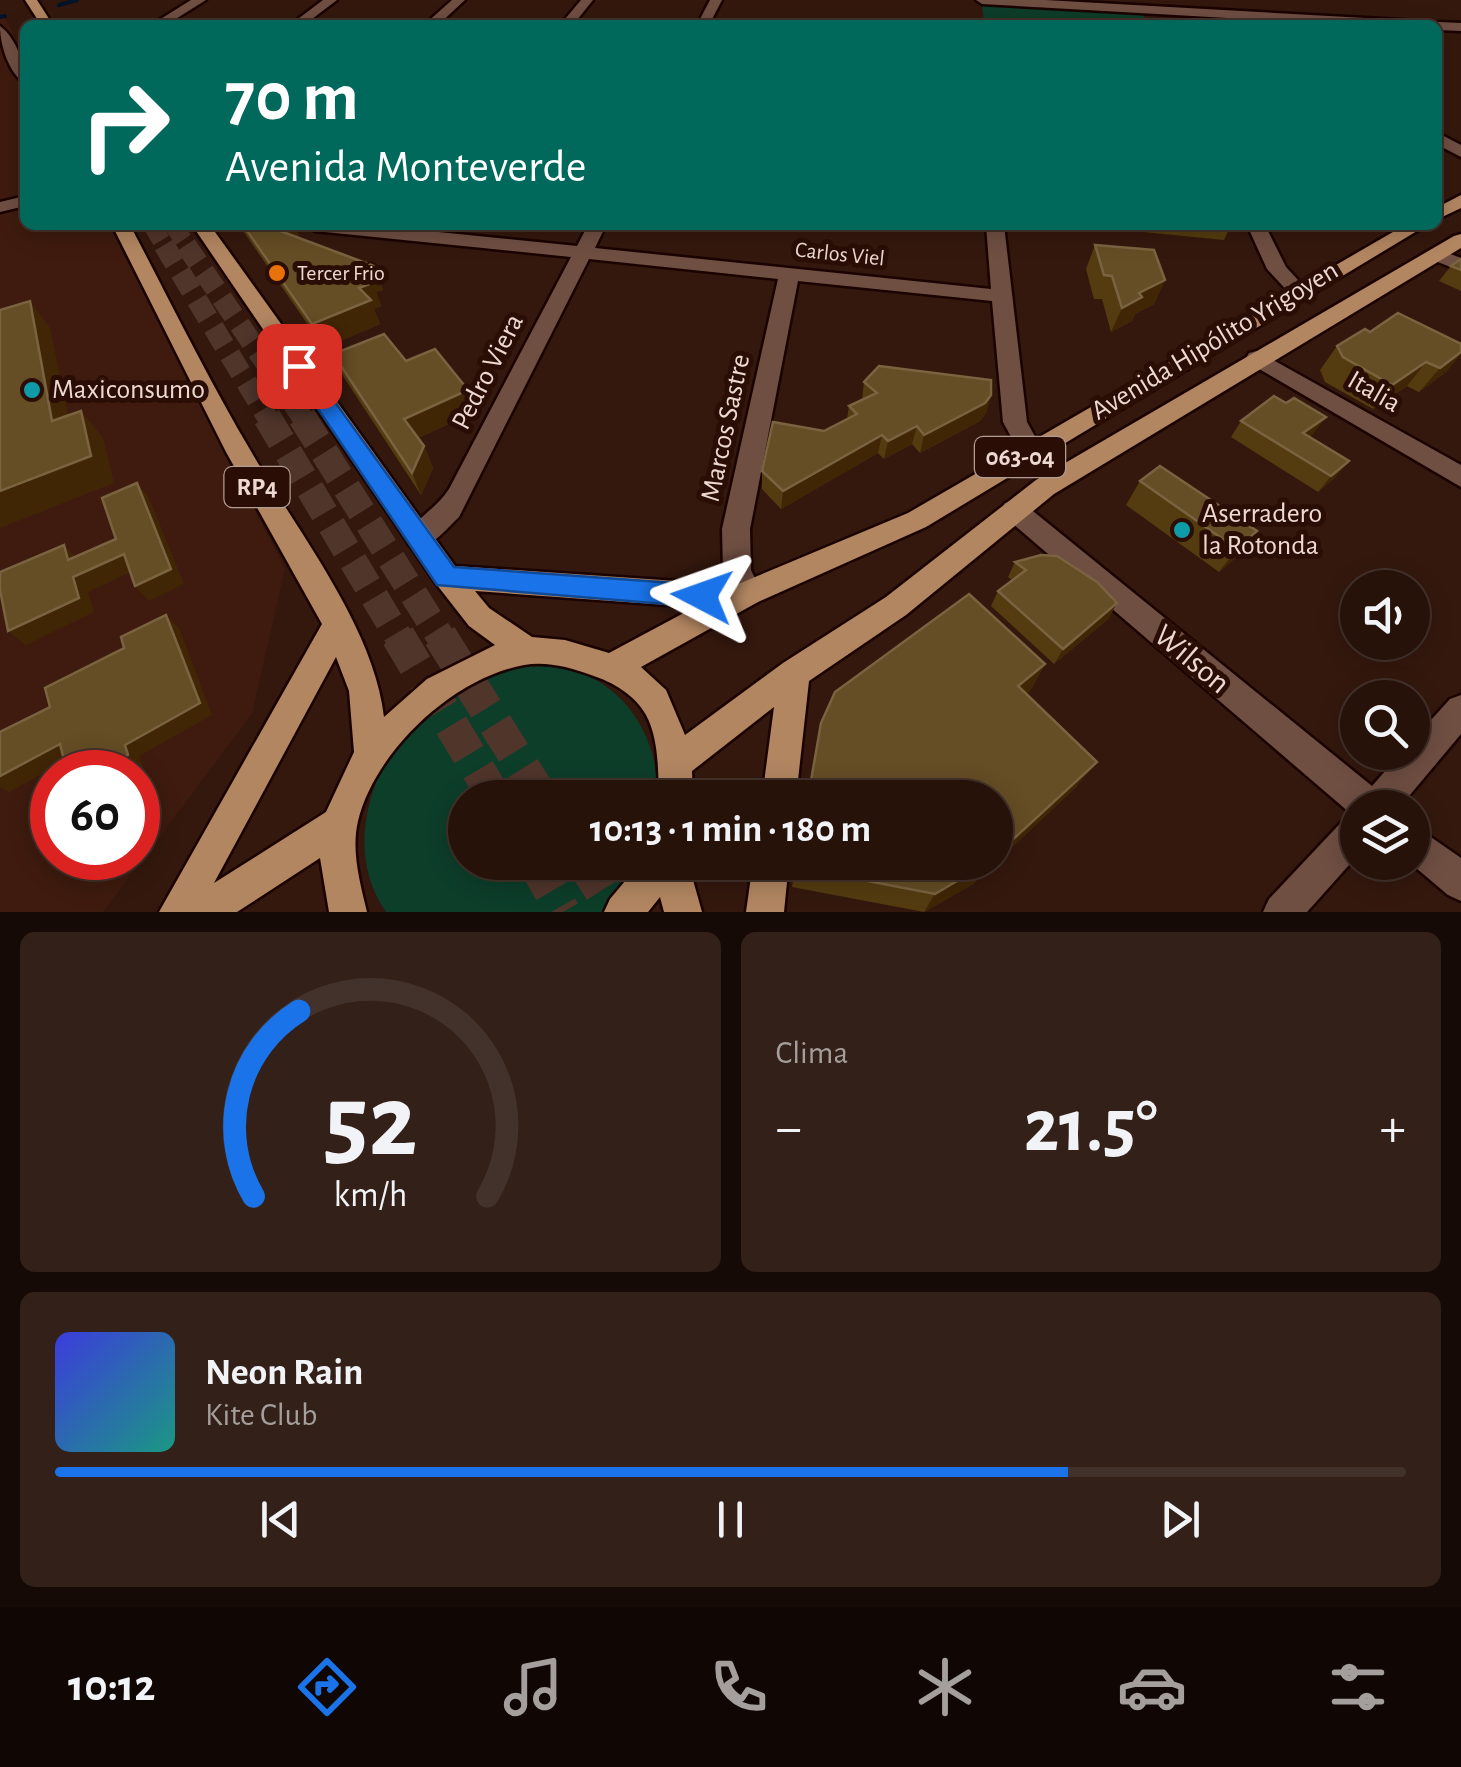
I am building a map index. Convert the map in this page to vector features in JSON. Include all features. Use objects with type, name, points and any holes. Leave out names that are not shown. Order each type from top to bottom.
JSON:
[{"type":"main road","name":"RP4","points":[[124,230],[238,452],[338,624],[365,692],[371,754]]},
{"type":"main road","points":[[204,230],[446,578],[479,617],[527,651]]},
{"type":"main road","name":"Avenida Hipólito Yrigoyen","points":[[612,667],[744,596],[917,520],[1409,230]]},
{"type":"main road","name":"Avenida Hipólito Yrigoyen","points":[[676,780],[794,673],[896,606],[1045,487],[1257,358],[1449,260],[1461,240]]},
{"type":"main road","points":[[446,578],[744,596]]},
{"type":"main road","points":[[178,912],[338,624]]},
{"type":"main road","points":[[348,912],[338,867],[339,824],[348,796],[371,754],[413,710],[445,685],[479,666],[527,651],[571,652],[634,678],[659,706],[676,780]]},
{"type":"main road","points":[[781,780],[794,673]]},
{"type":"main road","points":[[203,912],[339,824]]},
{"type":"main road","points":[[622,912],[651,880]]},
{"type":"main road","points":[[673,880],[683,912]]},
{"type":"main road","points":[[765,912],[769,880]]},
{"type":"street","points":[[166,20],[200,0]]},
{"type":"street","points":[[303,20],[331,0]]},
{"type":"street","points":[[436,20],[459,0]]},
{"type":"street","points":[[570,20],[588,0]]},
{"type":"street","points":[[1234,0],[1250,20]]},
{"type":"street","points":[[979,4],[1334,20]]},
{"type":"street","points":[[1150,10],[1155,20]]},
{"type":"street","points":[[1376,12],[1385,20]]},
{"type":"street","points":[[0,30],[20,70]]},
{"type":"street","name":"Carlos Viel","points":[[409,230],[1002,296]]},
{"type":"street","name":"Pedro Viera","points":[[419,537],[450,510],[459,495],[595,230]]},
{"type":"street","points":[[995,230],[1015,422],[1031,450]]},
{"type":"street","points":[[1258,230],[1278,270],[1300,292]]},
{"type":"street","name":"Marcos Sastre","points":[[744,596],[737,570],[736,529],[789,274]]},
{"type":"street","name":"Italia","points":[[1257,358],[1461,478]]},
{"type":"street","name":"Wilson","points":[[1014,510],[1351,790]]},
{"type":"street","points":[[1389,790],[1461,710]]},
{"type":"street","points":[[1282,912],[1340,848]]},
{"type":"street","points":[[1430,857],[1461,882]]},
{"type":"shaded area","points":[[5,18],[20,47],[20,230],[113,230],[285,569],[252,714],[160,836],[160,750],[30,750],[30,880],[127,880],[103,912],[0,912],[0,19]]},
{"type":"green space","points":[[982,4],[1142,12],[1146,20],[984,20]]},
{"type":"green space","points":[[553,666],[581,673],[618,696],[644,732],[656,780],[448,780],[448,880],[627,880],[602,912],[386,912],[372,885],[365,856],[365,827],[382,768],[417,718],[439,699],[477,679],[518,667]]},
{"type":"building","points":[[246,230],[278,230],[374,266],[361,271],[372,283],[359,288],[371,300],[312,324]]},
{"type":"building","points":[[1095,245],[1154,250],[1165,280],[1139,293],[1142,297],[1122,308],[1112,276],[1104,275]]},
{"type":"building","name":"Maxiconsumo","points":[[30,301],[52,421],[81,411],[91,456],[0,491],[0,310]]},
{"type":"building","points":[[1398,313],[1461,344],[1461,352],[1440,368],[1426,362],[1392,385],[1343,357],[1337,346],[1365,329],[1370,332]]},
{"type":"building","points":[[384,334],[406,361],[435,349],[468,390],[404,419],[424,446],[412,473],[333,354]]},
{"type":"building","points":[[879,366],[991,380],[991,395],[985,403],[924,435],[917,426],[888,441],[882,435],[783,491],[762,471],[773,422],[824,431],[857,414],[849,406],[877,393],[864,382]]},
{"type":"building","points":[[1274,396],[1286,403],[1294,398],[1326,417],[1303,433],[1349,461],[1331,476],[1241,421]]},
{"type":"building","points":[[1160,466],[1257,531],[1237,549],[1140,481]]},
{"type":"building","points":[[137,483],[171,569],[135,586],[124,554],[73,577],[79,598],[8,631],[0,572],[64,545],[68,560],[116,539],[102,498]]},
{"type":"building","points":[[1041,555],[1057,556],[1097,582],[1117,603],[1063,649],[998,591],[1026,570],[1015,562]]},
{"type":"building","points":[[969,594],[1045,664],[1018,686],[1097,762],[1013,839],[1013,780],[811,780],[821,723],[835,692]]},
{"type":"building","points":[[166,615],[200,703],[125,745],[126,750],[62,750],[60,744],[49,750],[30,750],[30,760],[0,776],[0,732],[50,707],[45,688],[124,648],[121,637]]},
{"type":"building","points":[[862,880],[959,880],[935,894]]},
{"type":"waterway","points":[[59,5],[77,0]]},
{"type":"waterway","points":[[0,17],[5,16]]},
{"type":"tunnel","points":[[155,230],[165,247]]},
{"type":"tunnel","points":[[176,230],[188,247]]},
{"type":"tunnel","points":[[164,245],[269,420]]},
{"type":"tunnel","points":[[186,245],[302,418]]},
{"type":"tunnel","points":[[267,417],[399,638]]},
{"type":"tunnel","points":[[302,418],[441,638]]},
{"type":"tunnel","points":[[398,636],[484,780]]},
{"type":"tunnel","points":[[440,636],[531,780]]},
{"type":"tunnel","points":[[544,880],[563,912]]},
{"type":"tunnel","points":[[595,880],[615,912]]},
{"type":"place","name":"Tercer Frio","points":[[277,273]]},
{"type":"place","name":"Maxiconsumo","points":[[32,390]]},
{"type":"place","name":"Aserradero la Rotonda","points":[[1182,530]]},
{"type":"route","points":[[299,366],[446,578],[702,596]]}]
